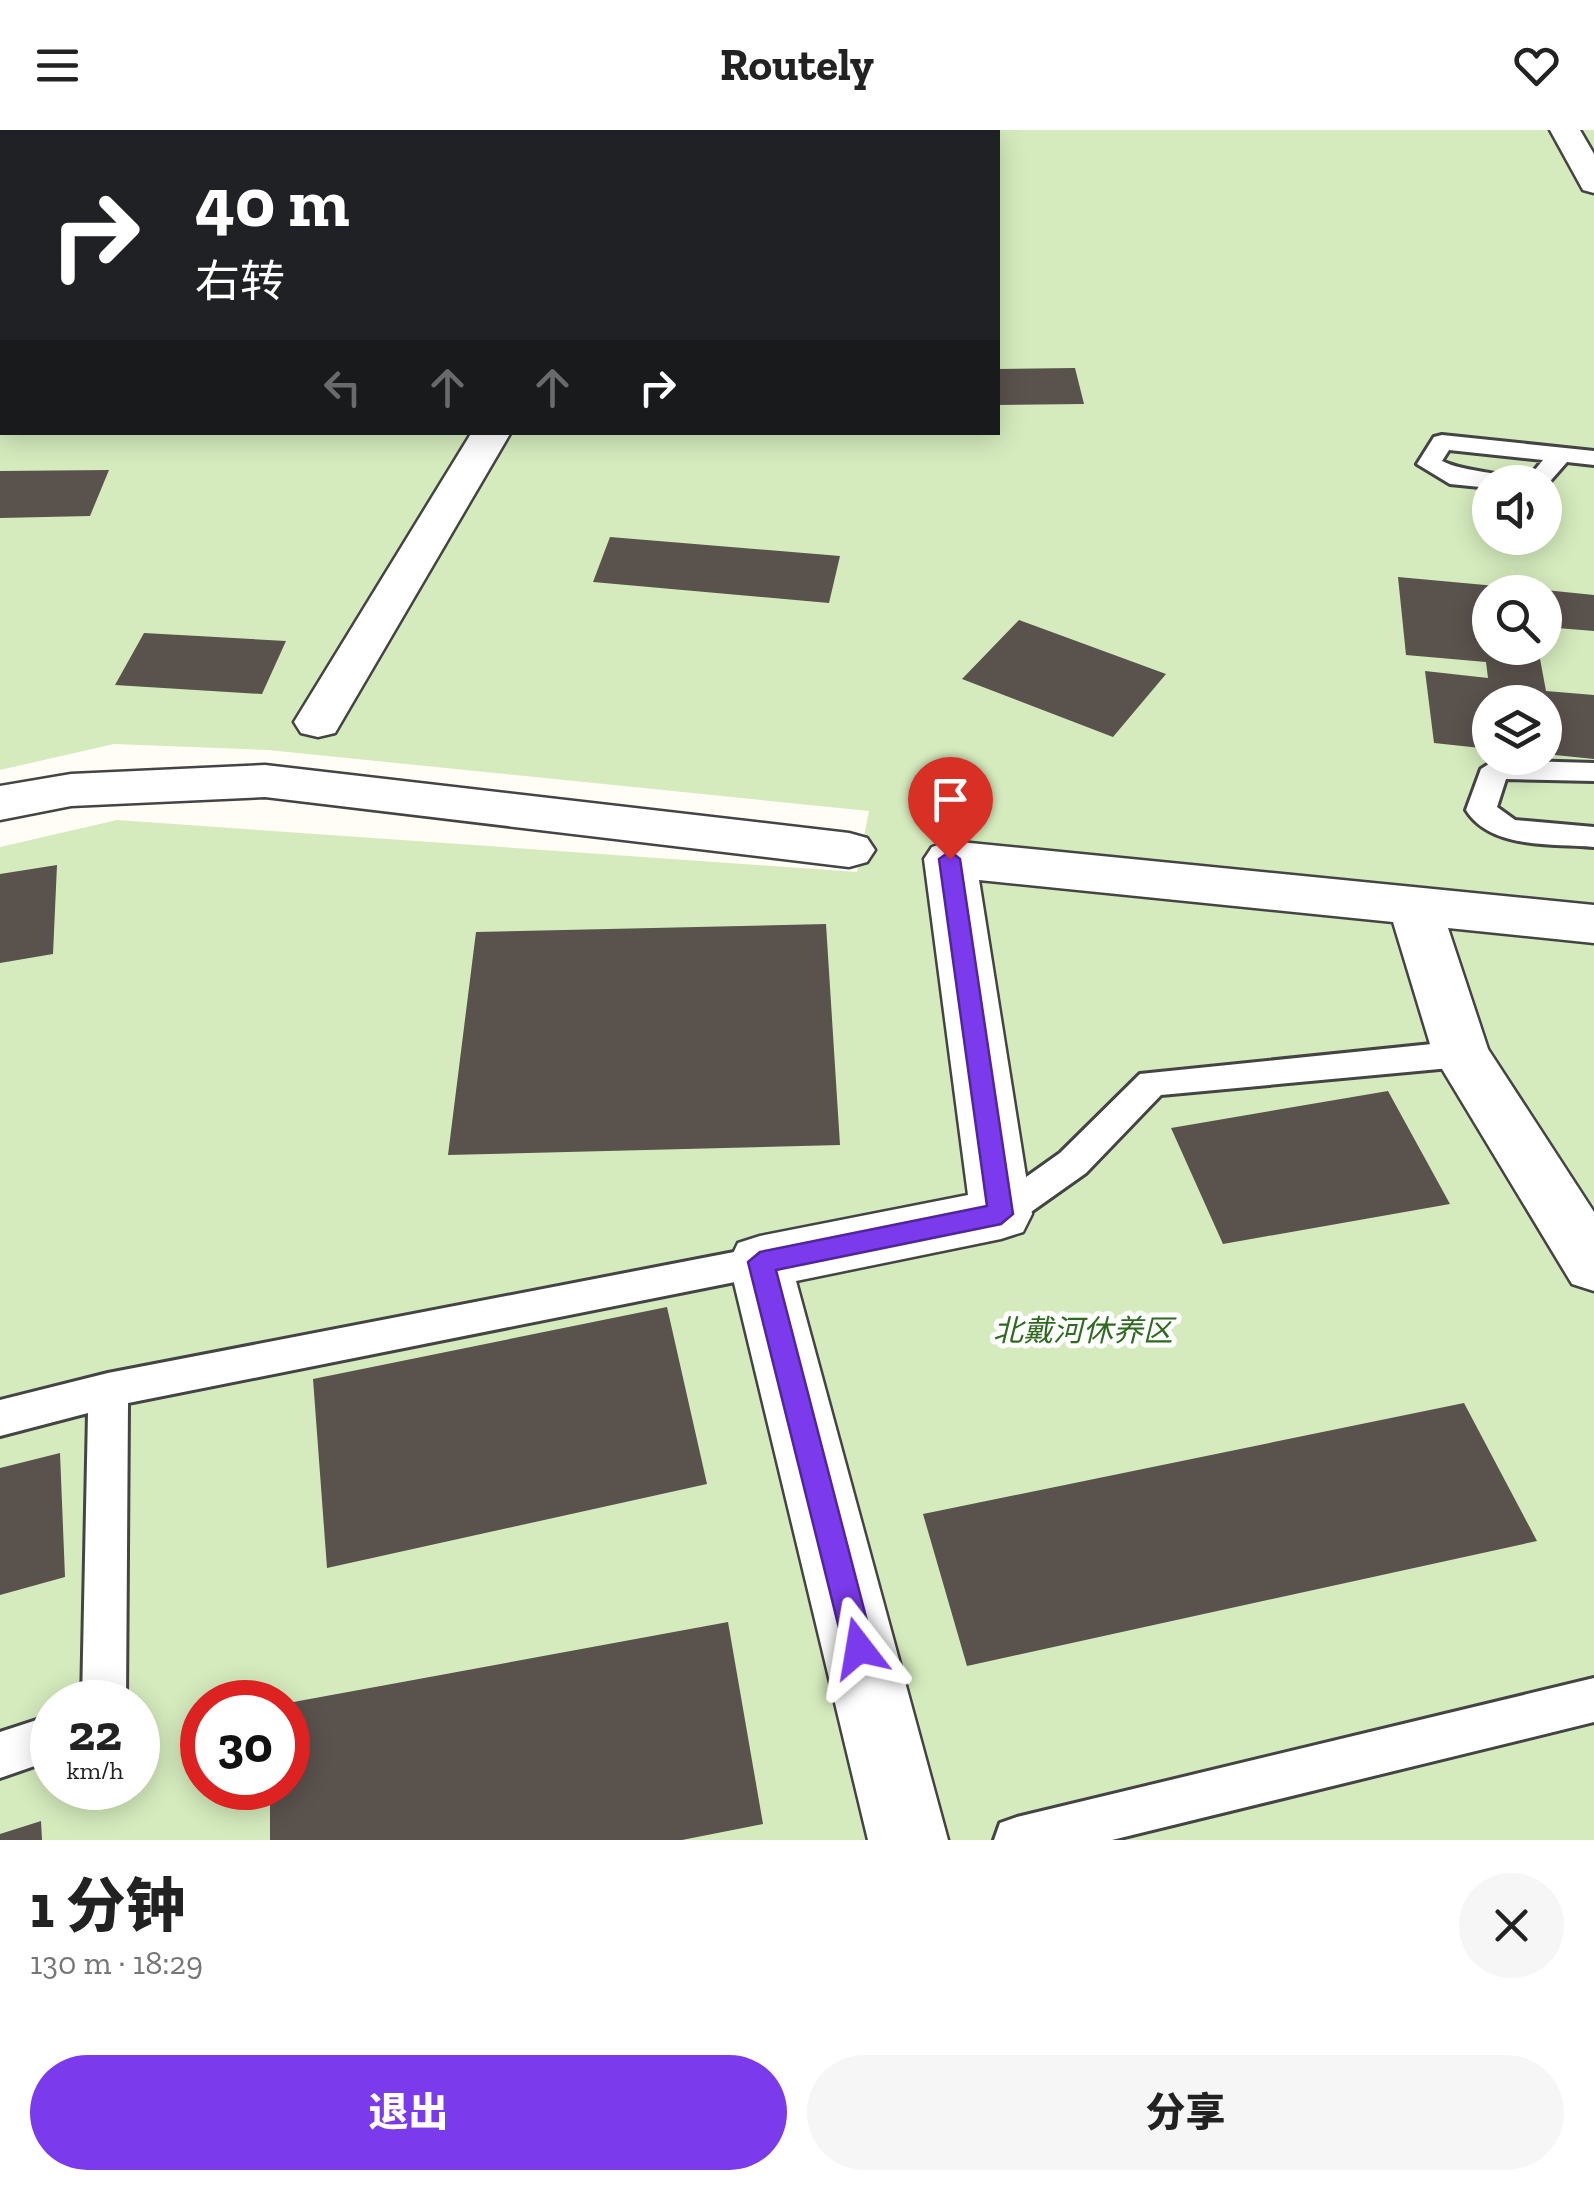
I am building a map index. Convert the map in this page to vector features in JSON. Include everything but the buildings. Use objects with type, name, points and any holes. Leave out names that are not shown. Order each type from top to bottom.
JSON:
[{"type":"street","points":[[1564,130],[1594,183]]},
{"type":"street","points":[[318,722],[490,435]]},
{"type":"street","points":[[0,802],[71,790],[265,781],[849,850]]},
{"type":"street","points":[[908,1840],[760,1262],[1001,1214],[950,859],[1594,924]]},
{"type":"street","points":[[1414,906],[1461,1054],[1594,1264]]},
{"type":"lane","points":[[1472,481],[1459,480],[1429,464],[1442,442],[1594,458]]},
{"type":"lane","points":[[1551,465],[1560,455]]},
{"type":"lane","points":[[1594,772],[1495,769],[1481,810],[1508,829],[1594,837]]},
{"type":"lane","points":[[1001,1214],[1073,1163],[1152,1083],[1461,1054]]},
{"type":"lane","points":[[0,1418],[108,1390],[760,1262]]},
{"type":"lane","points":[[104,1680],[108,1390]]},
{"type":"lane","points":[[1018,1840],[1594,1700]]},
{"type":"lane","points":[[0,1756],[30,1746]]},
{"type":"green space","name":"北戴河休养区","points":[[1000,130],[1594,130],[1594,1840],[0,1840],[0,847],[117,820],[857,872],[869,811],[268,750],[114,744],[0,770],[0,435],[1000,435]]},
{"type":"route","points":[[859,1648],[760,1262],[1001,1214],[950,859]]}]
